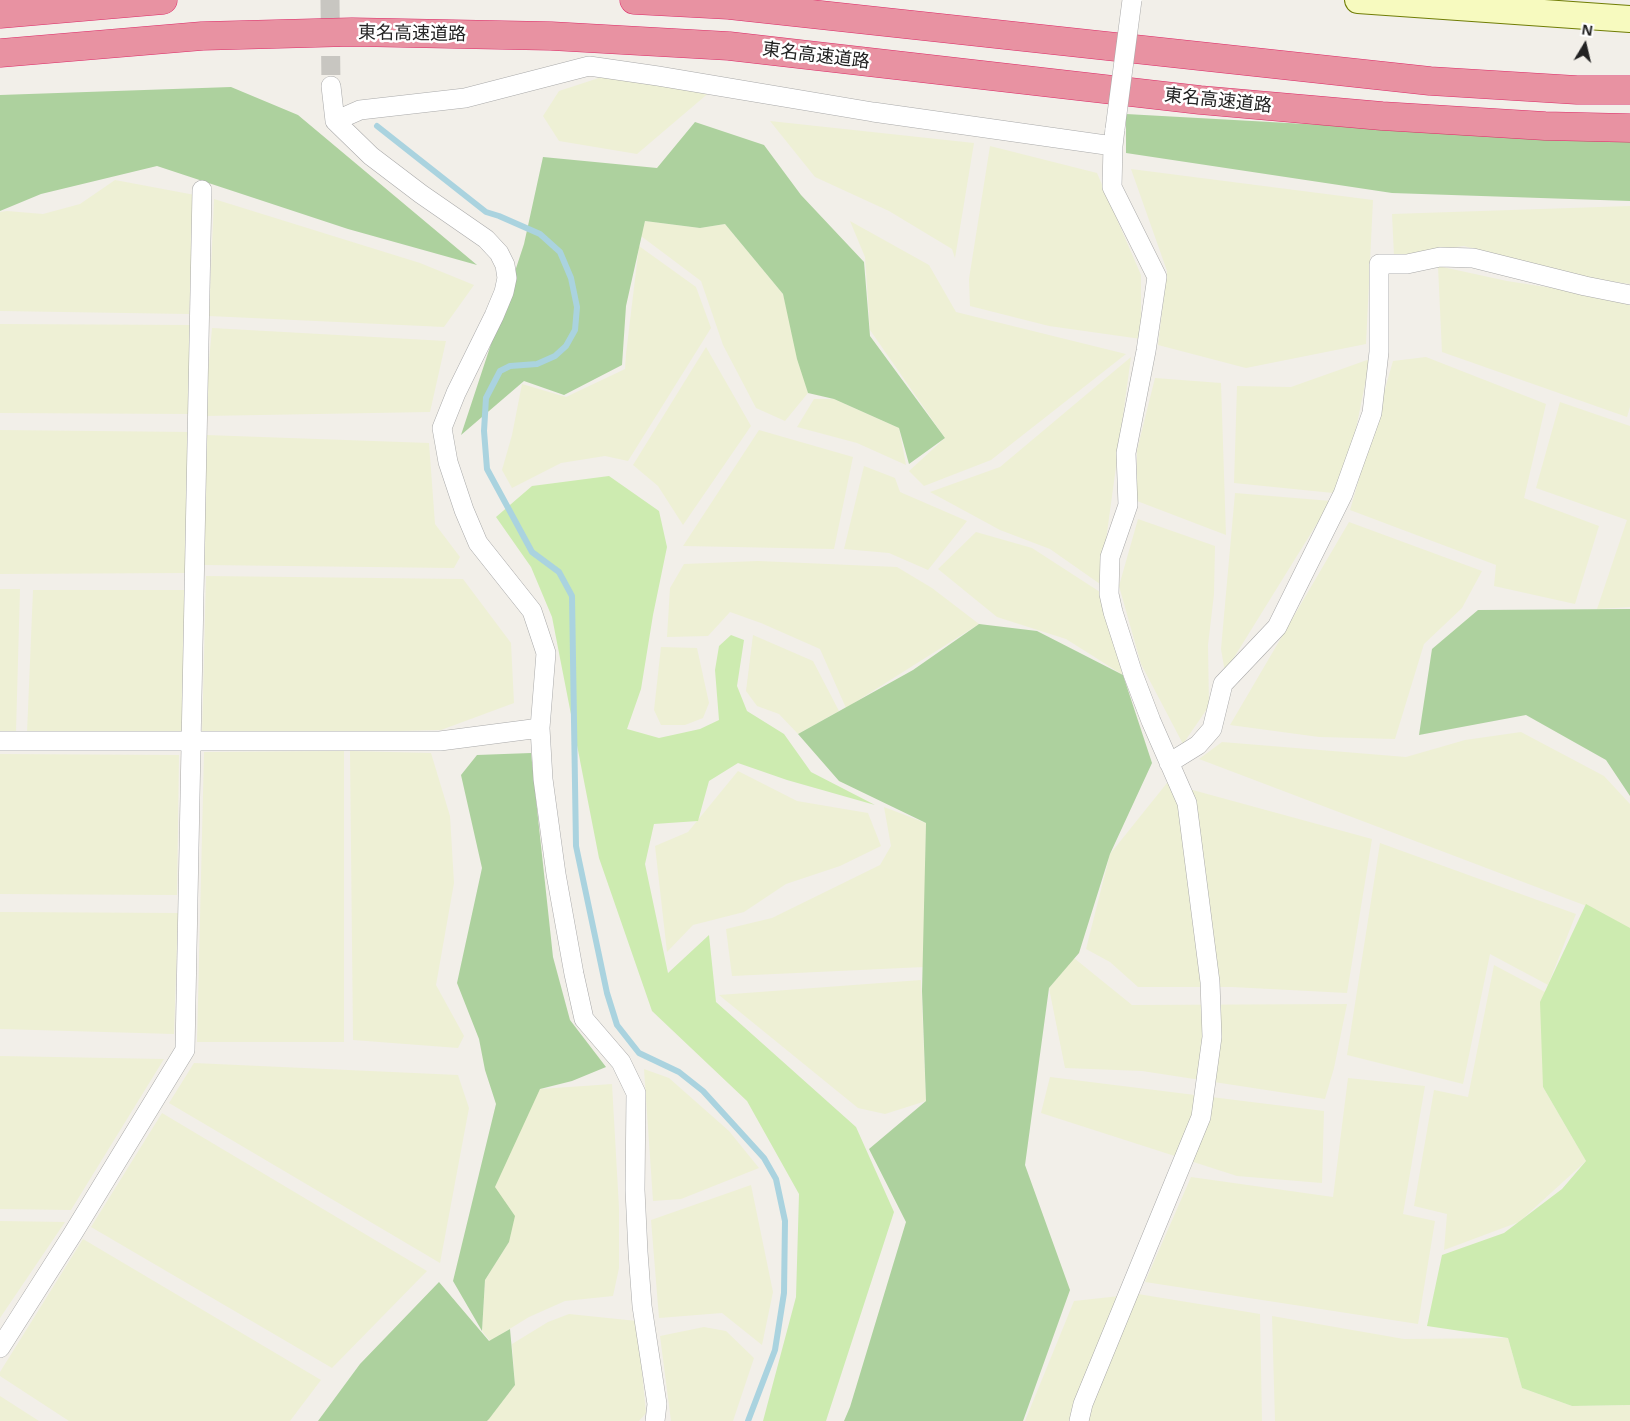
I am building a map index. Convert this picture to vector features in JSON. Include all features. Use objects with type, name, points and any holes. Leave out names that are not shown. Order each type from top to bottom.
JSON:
[{"type":"highway","points":[[0,14],[163,0]]},
{"type":"highway","points":[[634,0],[739,6],[1430,81],[1577,90],[1630,90]]},
{"type":"highway","name":"東名高速道路","points":[[0,53],[202,36],[352,32],[551,36],[729,46],[1200,100],[1382,116],[1544,126],[1630,128]]},
{"type":"street","points":[[1079,1421],[1086,1394],[1202,1117],[1212,1036],[1210,982],[1187,803],[1133,674],[1113,612],[1110,594],[1110,557],[1128,505],[1126,453],[1146,351],[1157,277],[1112,186],[1114,137],[1132,0]]},
{"type":"street","points":[[1358,0],[1630,19]]},
{"type":"street","points":[[335,121],[360,110],[465,98],[589,66],[874,112],[1114,137]]},
{"type":"street","points":[[332,86],[335,121],[372,156],[421,194],[486,239],[499,253],[505,265],[507,278],[504,292],[456,393],[442,428],[448,462],[474,534],[478,542],[532,611],[546,653],[540,728],[543,779],[556,874],[574,974],[584,1019],[621,1062],[636,1093],[635,1190],[638,1252],[642,1306],[657,1404],[655,1421]]},
{"type":"street","points":[[0,1348],[186,1050],[202,190]]},
{"type":"street","points":[[1169,763],[1198,745],[1212,729],[1223,684],[1277,626],[1343,494],[1372,413],[1379,352],[1379,264],[1407,264],[1440,258],[1473,258],[1585,286],[1630,295]]},
{"type":"street","points":[[0,741],[440,741],[540,728]]},
{"type":"green space","points":[[611,74],[711,91],[637,154],[559,141],[543,116],[559,91]]},
{"type":"green space","points":[[231,87],[298,115],[477,265],[348,229],[157,166],[41,194],[0,211],[0,95]]},
{"type":"green space","points":[[1126,114],[1630,142],[1630,201],[1392,193],[1126,153]]},
{"type":"green space","points":[[770,121],[974,143],[955,258],[952,249],[889,211],[815,177]]},
{"type":"green space","points":[[695,122],[764,145],[801,195],[864,262],[870,336],[945,438],[909,464],[899,428],[834,399],[808,393],[797,359],[783,294],[725,224],[700,228],[645,221],[626,306],[622,365],[564,395],[524,381],[461,435],[524,244],[543,157],[657,168]]},
{"type":"green space","points":[[990,146],[1097,173],[1141,275],[1141,339],[1049,326],[970,306],[969,279]]},
{"type":"green space","points":[[1131,169],[1373,200],[1366,344],[1246,368],[1158,345],[1167,271]]},
{"type":"green space","points":[[115,180],[195,195],[189,314],[0,311],[0,212],[43,214],[80,204]]},
{"type":"green space","points":[[214,199],[420,263],[474,285],[444,327],[209,316]]},
{"type":"green space","points":[[1630,206],[1630,284],[1586,278],[1464,246],[1394,256],[1392,214]]},
{"type":"green space","points":[[645,221],[700,228],[725,224],[783,294],[808,393],[785,421],[756,408],[723,345],[701,281],[641,236]]},
{"type":"green space","points":[[850,221],[929,265],[956,312],[1126,354],[991,460],[924,486],[909,471],[945,438],[870,330],[865,257]]},
{"type":"green space","points":[[639,246],[696,287],[711,328],[628,461],[605,456],[561,463],[512,488],[502,470],[512,435],[522,384],[566,397],[625,369]]},
{"type":"green space","points":[[1438,266],[1507,281],[1630,300],[1630,407],[1627,417],[1442,352]]},
{"type":"green space","points":[[0,324],[191,325],[191,414],[0,413]]},
{"type":"green space","points":[[212,328],[446,341],[430,412],[204,416]]},
{"type":"green space","points":[[706,347],[751,426],[683,525],[658,486],[633,465]]},
{"type":"green space","points":[[1131,357],[1100,584],[1050,549],[1000,530],[930,492],[1000,467]]},
{"type":"green space","points":[[1426,357],[1546,404],[1524,498],[1599,526],[1575,604],[1494,586],[1496,565],[1350,510],[1393,361]]},
{"type":"green space","points":[[1370,359],[1343,494],[1234,483],[1237,386],[1291,387]]},
{"type":"green space","points":[[1155,378],[1221,383],[1226,535],[1137,501],[1137,450]]},
{"type":"green space","points":[[814,399],[834,399],[899,428],[906,465],[857,443],[797,427]]},
{"type":"green space","points":[[1560,402],[1630,426],[1630,607],[1597,609],[1627,520],[1536,488]]},
{"type":"green space","points":[[0,430],[190,432],[185,573],[0,574]]},
{"type":"green space","points":[[759,430],[853,457],[834,549],[683,546]]},
{"type":"green space","points":[[206,435],[429,443],[435,524],[460,557],[454,568],[204,565]]},
{"type":"green space","points":[[864,466],[895,478],[900,492],[967,521],[928,570],[889,553],[844,549]]},
{"type":"green space","points":[[609,476],[659,511],[667,547],[653,615],[641,689],[627,729],[659,738],[700,729],[719,720],[715,670],[719,646],[731,635],[744,640],[737,686],[747,711],[784,734],[811,772],[875,805],[787,780],[738,763],[709,781],[698,821],[654,824],[645,864],[668,973],[709,935],[716,1002],[856,1127],[894,1212],[826,1421],[763,1421],[796,1297],[799,1194],[747,1101],[652,1011],[599,858],[552,617],[531,567],[496,517],[532,486]]},
{"type":"green space","points":[[1235,493],[1331,501],[1225,672],[1221,649]]},
{"type":"green space","points":[[1138,519],[1215,546],[1214,594],[1208,645],[1209,706],[1183,744],[1141,664],[1119,586]]},
{"type":"green space","points":[[1349,522],[1482,571],[1462,608],[1424,644],[1395,739],[1319,737],[1230,725]]},
{"type":"green space","points":[[976,532],[1032,548],[1100,592],[1123,675],[1066,639],[997,617],[938,569]]},
{"type":"green space","points":[[758,561],[897,567],[932,588],[979,624],[846,708],[820,649],[761,623],[730,612],[708,636],[667,637],[670,588],[684,564]]},
{"type":"green space","points":[[206,576],[463,579],[511,643],[514,703],[441,730],[202,736]]},
{"type":"green space","points":[[0,589],[20,589],[16,732],[0,732]]},
{"type":"green space","points":[[33,590],[187,590],[186,733],[27,733]]},
{"type":"green space","points":[[1630,609],[1630,796],[1606,760],[1526,715],[1419,735],[1432,649],[1478,610]]},
{"type":"green space","points":[[979,624],[1037,631],[1123,675],[1152,763],[1110,854],[1079,953],[1049,988],[1025,1165],[1070,1290],[1023,1421],[844,1421],[850,1407],[906,1222],[869,1149],[926,1101],[922,991],[926,823],[839,781],[798,734],[913,670]]},
{"type":"green space","points":[[753,635],[813,661],[839,711],[798,734],[779,714],[757,706],[746,691]]},
{"type":"green space","points":[[661,647],[697,648],[709,703],[703,718],[685,725],[661,725],[654,710]]},
{"type":"green space","points":[[1521,732],[1604,776],[1630,804],[1630,929],[1597,910],[1199,759],[1222,742],[1406,757],[1465,740]]},
{"type":"green space","points":[[344,751],[344,1042],[197,1042],[204,752]]},
{"type":"green space","points":[[350,751],[431,753],[450,816],[454,883],[436,985],[464,1036],[458,1048],[353,1040]]},
{"type":"green space","points":[[531,753],[553,957],[570,1020],[606,1067],[572,1081],[540,1089],[495,1187],[515,1216],[509,1242],[485,1280],[482,1331],[453,1281],[496,1104],[485,1070],[479,1039],[457,983],[482,868],[461,775],[477,755]]},
{"type":"green space","points":[[0,754],[179,755],[177,895],[0,894]]},
{"type":"green space","points":[[738,771],[797,801],[868,813],[881,846],[840,866],[786,884],[744,912],[693,925],[667,952],[655,846],[688,832]]},
{"type":"green space","points":[[1167,783],[1372,839],[1347,993],[1232,987],[1138,987],[1110,962],[1086,949],[1110,854]]},
{"type":"green space","points":[[884,807],[926,823],[924,967],[732,976],[726,929],[772,918],[880,865],[891,846]]},
{"type":"green space","points":[[1380,843],[1576,914],[1548,985],[1490,954],[1463,1084],[1347,1055]]},
{"type":"green space","points":[[1586,904],[1630,928],[1630,1405],[1572,1406],[1522,1388],[1508,1338],[1427,1326],[1442,1255],[1504,1233],[1562,1189],[1586,1161],[1543,1087],[1540,1002]]},
{"type":"green space","points":[[0,912],[178,913],[174,1034],[0,1029]]},
{"type":"green space","points":[[1074,958],[1132,1005],[1347,1004],[1334,1068],[1325,1099],[1142,1071],[1065,1068],[1049,988]]},
{"type":"green space","points":[[1494,965],[1545,992],[1543,1087],[1586,1161],[1519,1222],[1444,1250],[1447,1214],[1414,1206],[1434,1090],[1468,1097]]},
{"type":"green space","points":[[921,980],[926,1101],[885,1114],[858,1108],[719,995]]},
{"type":"green space","points":[[0,1056],[164,1059],[71,1210],[0,1209]]},
{"type":"green space","points":[[194,1063],[458,1075],[469,1108],[440,1263],[169,1103]]},
{"type":"green space","points":[[644,1069],[669,1078],[729,1131],[759,1168],[681,1199],[653,1201]]},
{"type":"green space","points":[[1050,1077],[1324,1111],[1322,1183],[1237,1176],[1041,1113]]},
{"type":"green space","points":[[1348,1078],[1425,1086],[1403,1214],[1435,1221],[1418,1324],[1145,1282],[1191,1177],[1333,1197]]},
{"type":"green space","points":[[612,1084],[619,1208],[619,1268],[613,1296],[565,1301],[529,1317],[490,1341],[482,1331],[485,1280],[509,1242],[495,1187],[527,1102],[540,1089]]},
{"type":"green space","points":[[162,1113],[427,1271],[332,1368],[91,1227]]},
{"type":"green space","points":[[751,1185],[773,1292],[762,1345],[722,1313],[659,1318],[651,1220]]},
{"type":"green space","points":[[0,1221],[65,1222],[0,1318]]},
{"type":"green space","points":[[83,1239],[321,1380],[290,1421],[69,1421],[0,1376],[0,1372]]},
{"type":"green space","points":[[439,1282],[489,1341],[510,1329],[515,1385],[489,1419],[487,1421],[318,1421],[360,1364]]},
{"type":"green space","points":[[1138,1294],[1260,1314],[1262,1421],[1025,1421],[1074,1301]]},
{"type":"green space","points":[[569,1314],[637,1321],[646,1413],[639,1421],[487,1421],[515,1385],[512,1344],[548,1322]]},
{"type":"green space","points":[[1272,1316],[1404,1339],[1508,1338],[1522,1388],[1572,1406],[1630,1405],[1630,1421],[1275,1421]]},
{"type":"green space","points":[[704,1327],[726,1331],[754,1358],[733,1421],[671,1421],[660,1336]]},
{"type":"green space","points":[[0,1396],[39,1421],[0,1421]]},
{"type":"waterway","points":[[377,126],[486,212],[540,234],[560,252],[571,278],[577,307],[575,330],[566,346],[555,356],[537,364],[510,366],[500,371],[486,398],[484,431],[487,469],[532,552],[559,572],[572,596],[576,846],[607,993],[617,1025],[639,1053],[679,1072],[703,1091],[764,1158],[776,1179],[785,1221],[784,1293],[775,1350],[748,1421]]},
{"type":"tunnel","points":[[330,0],[331,86]]}]
